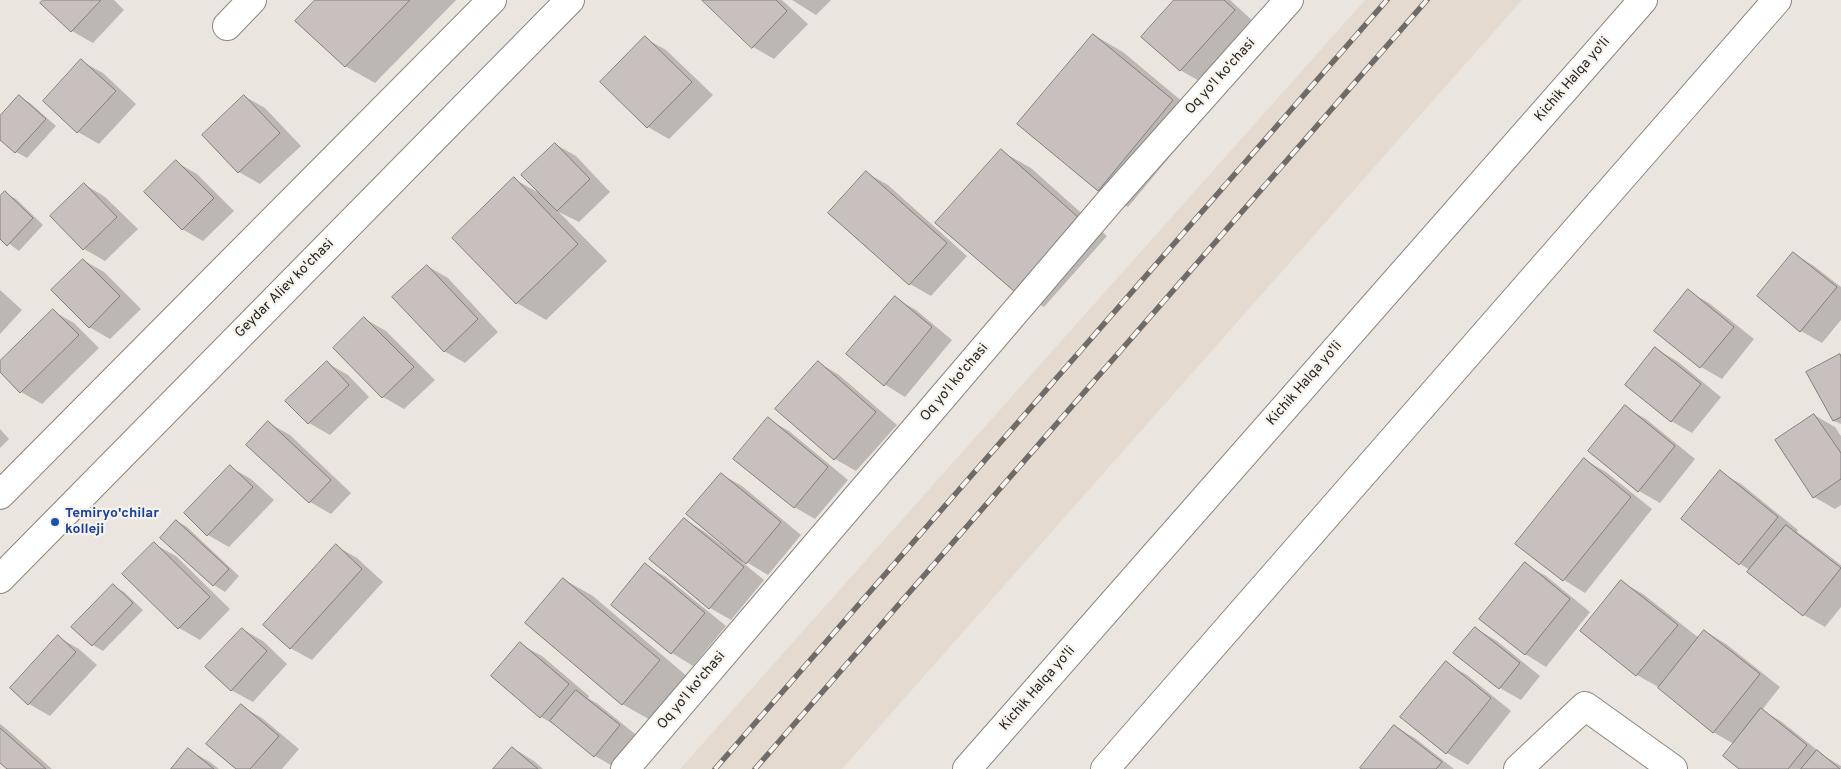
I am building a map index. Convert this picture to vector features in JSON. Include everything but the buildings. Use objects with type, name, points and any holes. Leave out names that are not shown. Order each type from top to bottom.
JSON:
[{"type":"main road","points":[[226,26],[252,0]]},
{"type":"main road","points":[[0,495],[491,0]]},
{"type":"main road","name":"Geydar Aliev ko'chasi","points":[[0,579],[570,0]]},
{"type":"main road","name":"Oq yo'l ko'chasi","points":[[625,769],[1109,202],[1289,0]]},
{"type":"main road","name":"Kichik Halqa yo'li","points":[[967,769],[1643,0]]},
{"type":"main road","points":[[1105,769],[1777,0]]},
{"type":"main road","points":[[1518,769],[1585,706],[1673,769]]},
{"type":"shaded area","points":[[1365,0],[1522,0],[842,769],[680,769]]},
{"type":"railway","points":[[715,769],[1387,0]]},
{"type":"railway","points":[[755,769],[1427,0]]},
{"type":"place","name":"Temiryo'chilar kolleji","points":[[55,522]]}]
